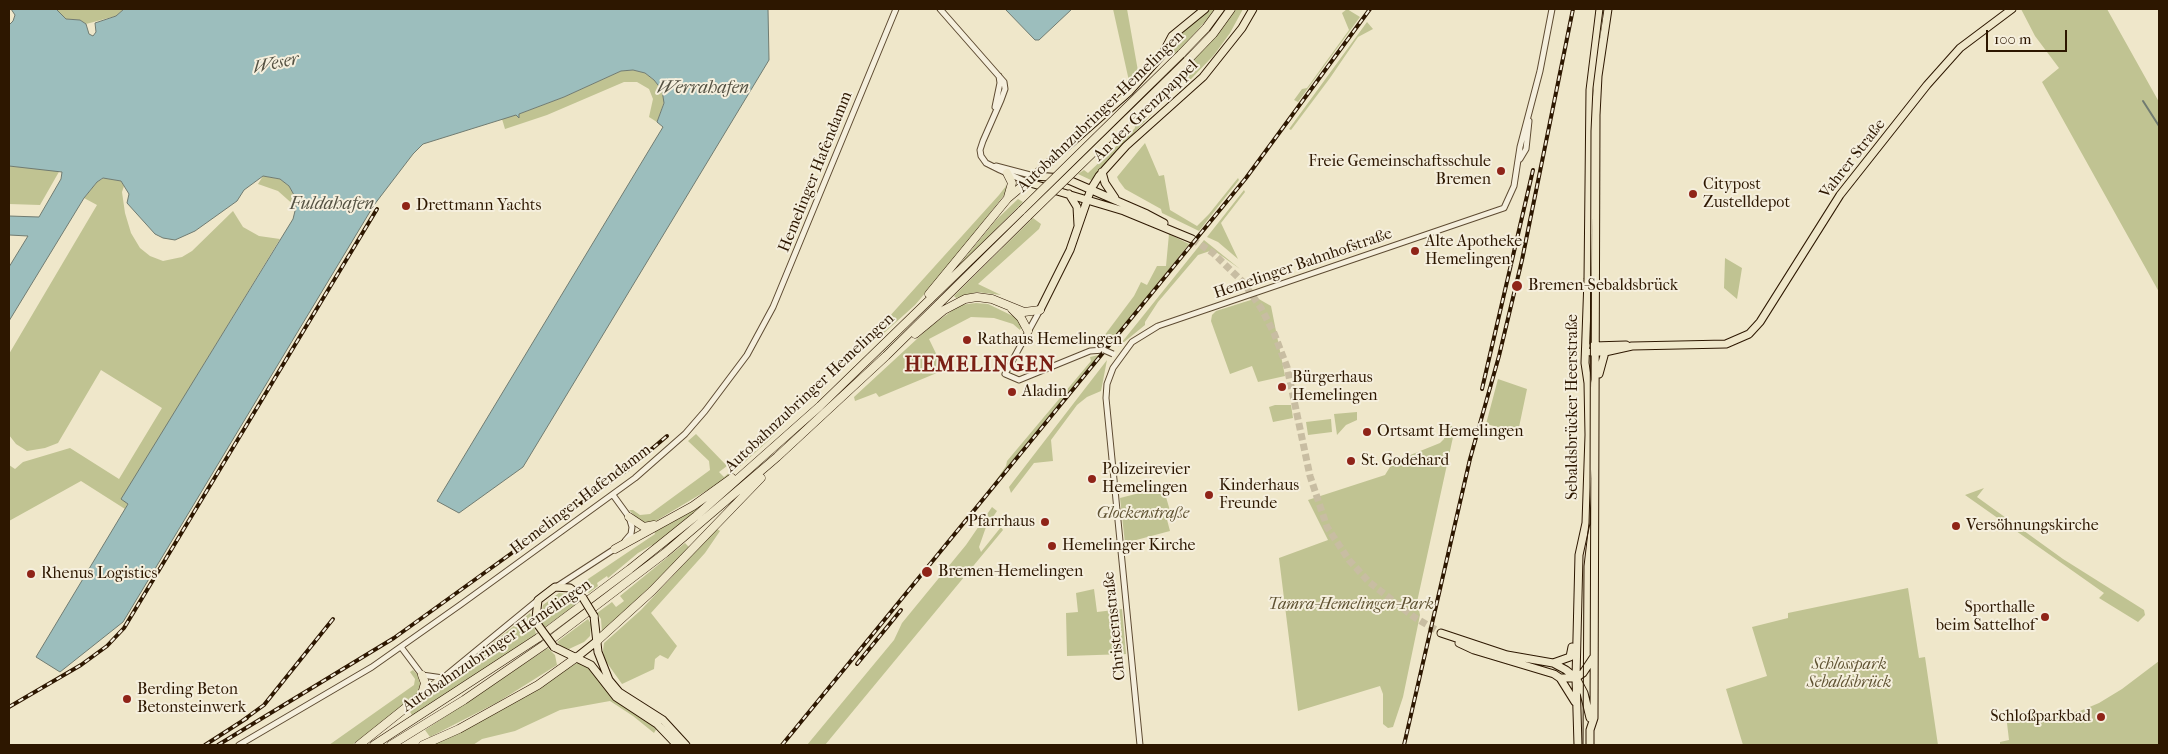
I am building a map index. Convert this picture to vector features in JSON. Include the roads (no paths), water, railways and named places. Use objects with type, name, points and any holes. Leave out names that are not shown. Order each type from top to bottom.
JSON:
[{"type":"highway","name":"Autobahnzubringer Hemelingen","points":[[374,745],[506,660],[580,607],[652,551],[751,468],[913,316],[1022,210],[1181,54],[1206,28],[1220,9]]},
{"type":"highway","name":"Autobahnzubringer Hemelingen","points":[[391,745],[464,700],[590,612],[665,553],[777,457],[886,356],[1187,61],[1213,34],[1231,9]]},
{"type":"highway","points":[[1007,173],[1012,183],[1008,198]]},
{"type":"highway","points":[[913,316],[920,303],[942,280],[1008,198],[1027,182]]},
{"type":"highway","points":[[886,356],[898,350],[944,310],[966,298],[992,299],[1024,312],[1040,310]]},
{"type":"highway","points":[[1010,307],[1021,318],[1028,331]]},
{"type":"highway","points":[[597,641],[686,556],[723,516],[774,466],[777,457]]},
{"type":"highway","points":[[614,549],[661,524],[715,492],[739,473],[751,468]]},
{"type":"highway","points":[[629,516],[644,527],[661,524]]},
{"type":"highway","points":[[423,745],[459,729],[538,684],[577,657]]},
{"type":"highway","points":[[420,698],[424,689],[422,675]]},
{"type":"highway","points":[[359,745],[443,678]]},
{"type":"main road","name":"Autobahnzubringer Hemelingen","points":[[1027,182],[1130,92],[1156,63],[1172,36],[1205,9]]},
{"type":"main road","name":"An der Grenzpappel","points":[[1040,310],[1078,231],[1092,190],[1102,172],[1126,146],[1210,68],[1230,44],[1253,9]]},
{"type":"main road","name":"Sebaldsbrücker Heerstraße","points":[[1578,745],[1576,678],[1579,555],[1586,523],[1588,482],[1589,404],[1586,350],[1590,90],[1600,9]]},
{"type":"main road","name":"Sebaldsbrücker Heerstraße","points":[[1590,745],[1590,730],[1594,718],[1596,108],[1608,9]]},
{"type":"main road","name":"Vahrer Straße","points":[[1632,346],[1726,344],[1749,334],[1760,322],[1840,196],[1927,85],[1960,48],[2012,9]]},
{"type":"main road","points":[[1102,172],[1104,184],[1118,201]]},
{"type":"main road","points":[[1027,182],[1124,211],[1192,239],[1147,214],[1064,178],[1034,176]]},
{"type":"main road","points":[[1069,193],[1077,207],[1078,231]]},
{"type":"main road","points":[[1586,350],[1595,345],[1632,346]]},
{"type":"main road","points":[[1586,350],[1595,353],[1632,346]]},
{"type":"main road","points":[[1596,378],[1599,374],[1605,352]]},
{"type":"main road","points":[[676,745],[657,724],[616,697],[591,665],[554,647],[538,625],[538,600],[555,587],[570,588],[583,598],[594,616],[601,665],[609,680],[619,692],[672,728],[686,745]]},
{"type":"main road","points":[[1553,663],[1565,660],[1572,654],[1573,623],[1577,615]]},
{"type":"main road","points":[[1590,730],[1587,700],[1576,678],[1553,663],[1506,654],[1440,633],[1474,650],[1543,670],[1560,678],[1576,678],[1583,673],[1594,658]]},
{"type":"main road","points":[[577,657],[597,641]]},
{"type":"main road","points":[[1560,678],[1576,705]]},
{"type":"street","name":"Hemelinger Hafendamm","points":[[239,745],[401,647],[613,495],[651,465],[685,434],[729,381],[756,339],[782,288],[896,9]]},
{"type":"street","points":[[940,9],[998,73],[1002,82],[993,116],[980,150],[984,160],[1027,182]]},
{"type":"street","name":"Hemelinger Bahnhofstraße","points":[[1119,358],[1132,342],[1158,326],[1504,208],[1514,186],[1519,160],[1526,148],[1530,113],[1552,9]]},
{"type":"street","points":[[995,166],[1034,176]]},
{"type":"street","name":"An der Grenzpappel","points":[[1040,310],[1005,374],[1019,380],[1090,351],[1104,350],[1119,358]]},
{"type":"street","name":"Christernstraße","points":[[1119,358],[1107,384],[1106,398],[1140,745]]},
{"type":"street","points":[[555,587],[614,549],[631,534],[632,527],[629,516],[613,495]]},
{"type":"street","points":[[401,647],[422,675],[443,678],[538,600]]},
{"type":"water","points":[[11,9],[56,9],[66,19],[80,20],[86,24],[89,34],[93,36],[96,32],[95,23],[116,16],[124,9],[768,9],[769,60],[523,467],[459,513],[437,501],[663,127],[657,122],[664,103],[662,90],[645,73],[633,70],[621,71],[564,97],[519,114],[519,118],[516,115],[423,144],[413,154],[374,205],[123,622],[60,672],[36,657],[128,504],[121,499],[293,219],[296,207],[294,195],[289,186],[280,179],[263,176],[244,190],[237,201],[195,231],[175,240],[163,238],[155,234],[127,203],[129,194],[121,181],[103,178],[97,182],[84,198],[9,321],[9,267],[28,236],[9,235],[9,216],[39,217],[61,179],[62,172],[9,166],[9,25],[15,15]]},
{"type":"water","points":[[1005,9],[1072,9],[1039,40],[1035,40]]},
{"type":"waterway","points":[[2143,101],[2159,126]]},
{"type":"tunnel","points":[[1192,239],[1213,253],[1243,282],[1261,308],[1274,333],[1287,367],[1310,476],[1327,527],[1349,560],[1369,582],[1414,617],[1441,633]]},
{"type":"tram line","points":[[1583,745],[1584,566],[1589,523],[1590,488],[1591,131],[1593,88],[1603,9]]},
{"type":"railway","points":[[782,745],[1246,178],[1370,9]]},
{"type":"railway","points":[[1404,745],[1470,459],[1499,356],[1522,260],[1573,9]]},
{"type":"railway","points":[[1482,389],[1533,170]]},
{"type":"railway","points":[[9,707],[81,665],[107,646],[124,628],[377,209]]},
{"type":"railway","points":[[218,745],[394,638],[627,470],[667,436]]},
{"type":"railway","points":[[857,664],[901,610]]},
{"type":"railway","points":[[242,721],[264,705],[333,619]]},
{"type":"railway","points":[[205,745],[247,718]]},
{"type":"place","name":"Freie Gemeinschaftsschule Bremen","points":[[1501,171]]},
{"type":"place","name":"Citypost Zustelldepot","points":[[1693,194]]},
{"type":"place","name":"Drettmann Yachts","points":[[406,206]]},
{"type":"place","name":"Alte Apotheke Hemelingen","points":[[1415,251]]},
{"type":"place","name":"Bremen-Sebaldsbrück","points":[[1517,286]]},
{"type":"place","name":"Rathaus Hemelingen","points":[[967,340]]},
{"type":"place","name":"Bürgerhaus Hemelingen","points":[[1282,387]]},
{"type":"place","name":"Aladin","points":[[1012,392]]},
{"type":"place","name":"Ortsamt Hemelingen","points":[[1367,432]]},
{"type":"place","name":"St. Godehard","points":[[1351,461]]},
{"type":"place","name":"Polizeirevier Hemelingen","points":[[1092,479]]},
{"type":"place","name":"Kinderhaus Freunde","points":[[1209,495]]},
{"type":"place","name":"Pfarrhaus","points":[[1045,522]]},
{"type":"place","name":"Versöhnungskirche","points":[[1956,526]]},
{"type":"place","name":"Hemelinger Kirche","points":[[1052,546]]},
{"type":"place","name":"Bremen-Hemelingen","points":[[927,572]]},
{"type":"place","name":"Rhenus Logistics","points":[[31,574]]},
{"type":"place","name":"Sporthalle beim Sattelhof","points":[[2045,617]]},
{"type":"place","name":"Berding Beton Betonsteinwerk","points":[[127,699]]},
{"type":"place","name":"Schloßparkbad","points":[[2101,717]]},
{"type":"district","name":"HEMELINGEN","points":[[980,366]]},
{"type":"water label","name":"Weser","points":[[276,64]]},
{"type":"water label","name":"Werrahafen","points":[[703,89]]},
{"type":"water label","name":"Fuldahafen","points":[[332,205]]},
{"type":"park label","name":"Glockenstraße","points":[[1143,514]]},
{"type":"park label","name":"Tamra-Hemelingen-Park","points":[[1351,605]]},
{"type":"park label","name":"Schlosspark Sebaldsbrück","points":[[1849,674]]}]
